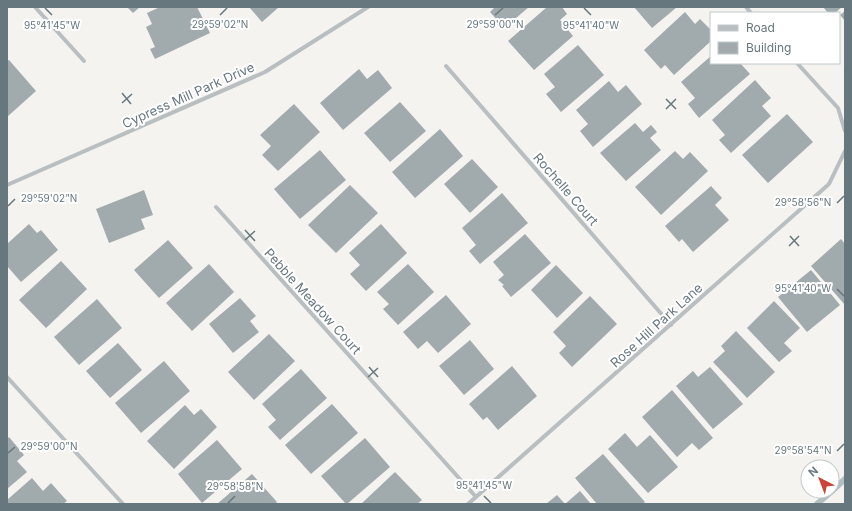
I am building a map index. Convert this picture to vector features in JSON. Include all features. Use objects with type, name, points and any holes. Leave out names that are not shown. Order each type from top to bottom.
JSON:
[{"type":"street","points":[[36,7],[84,61]]},
{"type":"street","name":"Cypress Mill Park Drive","points":[[7,185],[265,72],[368,7]]},
{"type":"street","points":[[798,64],[838,108],[845,131]]},
{"type":"street","name":"Rochelle Court","points":[[446,66],[671,325]]},
{"type":"street","name":"Rose Hill Park Lane","points":[[468,504],[829,184],[845,151]]},
{"type":"street","name":"Pebble Meadow Court","points":[[216,207],[476,497]]},
{"type":"street","points":[[7,377],[123,504]]},
{"type":"building","points":[[127,7],[140,7],[133,13]]},
{"type":"building","points":[[160,7],[197,7],[210,33],[155,59],[150,49],[155,47],[146,27],[152,24],[147,13]]},
{"type":"building","points":[[249,7],[279,7],[262,22]]},
{"type":"building","points":[[495,7],[529,7],[504,28],[490,12]]},
{"type":"building","points":[[547,7],[562,7],[567,14],[560,20],[573,36],[534,70],[508,41]]},
{"type":"building","points":[[634,7],[677,7],[652,28]]},
{"type":"building","points":[[823,7],[842,7],[836,12],[827,12]]},
{"type":"building","points":[[845,11],[845,21],[840,15]]},
{"type":"building","points":[[685,12],[695,24],[700,19],[710,29],[710,42],[674,75],[665,65],[661,69],[644,50]]},
{"type":"building","points":[[578,45],[604,75],[561,112],[546,94],[555,87],[544,74]]},
{"type":"building","points":[[710,57],[710,64],[741,64],[750,74],[699,118],[688,104],[695,98],[681,82]]},
{"type":"building","points":[[9,60],[36,91],[7,117],[7,61]]},
{"type":"building","points":[[359,69],[367,79],[378,70],[392,88],[343,130],[320,103]]},
{"type":"building","points":[[755,80],[771,98],[762,106],[771,116],[731,153],[719,140],[725,135],[712,120]]},
{"type":"building","points":[[609,81],[618,92],[626,85],[642,104],[593,147],[580,131],[588,124],[576,110]]},
{"type":"building","points":[[400,102],[426,131],[390,162],[364,133]]},
{"type":"building","points":[[294,104],[320,132],[278,171],[262,155],[271,146],[260,135]]},
{"type":"building","points":[[787,114],[813,142],[768,183],[742,155]]},
{"type":"building","points":[[635,123],[643,132],[651,125],[657,132],[650,138],[661,150],[626,181],[600,153]]},
{"type":"building","points":[[440,129],[463,156],[415,198],[392,172]]},
{"type":"building","points":[[320,150],[346,180],[300,219],[274,189]]},
{"type":"building","points":[[675,151],[683,159],[690,152],[708,171],[661,215],[635,187]]},
{"type":"building","points":[[472,159],[498,187],[470,213],[444,184]]},
{"type":"building","points":[[350,185],[378,213],[336,253],[308,225]]},
{"type":"building","points":[[711,186],[722,198],[715,205],[729,220],[693,252],[682,239],[679,242],[665,226]]},
{"type":"building","points":[[144,190],[153,215],[141,219],[145,229],[109,243],[96,209]]},
{"type":"building","points":[[502,193],[528,223],[480,264],[469,251],[476,245],[462,228]]},
{"type":"building","points":[[29,224],[37,233],[41,230],[58,250],[21,282],[7,266],[7,244]]},
{"type":"building","points":[[381,224],[407,253],[366,291],[350,274],[360,265],[349,253]]},
{"type":"building","points":[[525,234],[551,263],[511,297],[502,286],[504,285],[498,280],[504,275],[493,262]]},
{"type":"building","points":[[841,239],[845,244],[845,305],[811,266]]},
{"type":"building","points":[[168,240],[193,268],[159,298],[134,270]]},
{"type":"building","points":[[61,261],[87,289],[46,328],[19,300]]},
{"type":"building","points":[[209,264],[234,292],[192,331],[166,303]]},
{"type":"building","points":[[408,264],[434,292],[398,325],[383,309],[389,304],[377,292]]},
{"type":"building","points":[[556,265],[583,293],[557,318],[531,290]]},
{"type":"building","points":[[811,270],[840,305],[807,332],[778,297]]},
{"type":"building","points":[[446,295],[471,324],[438,353],[427,341],[418,349],[403,332]]},
{"type":"building","points":[[590,296],[617,324],[572,367],[559,353],[566,346],[553,332]]},
{"type":"building","points":[[240,298],[256,316],[250,321],[259,332],[233,353],[209,324]]},
{"type":"building","points":[[97,299],[122,328],[79,365],[54,337]]},
{"type":"building","points":[[774,301],[800,328],[784,343],[792,351],[779,362],[747,328]]},
{"type":"building","points":[[736,331],[775,372],[747,398],[713,362],[725,351],[721,346]]},
{"type":"building","points":[[269,334],[295,361],[254,400],[228,372]]},
{"type":"building","points":[[470,340],[494,369],[464,395],[439,366]]},
{"type":"building","points":[[118,343],[142,370],[110,398],[86,371]]},
{"type":"building","points":[[164,361],[190,391],[141,433],[115,403]]},
{"type":"building","points":[[512,366],[537,396],[498,430],[487,417],[483,420],[469,404]]},
{"type":"building","points":[[710,367],[743,404],[713,429],[676,386],[693,371],[698,377]]},
{"type":"building","points":[[301,369],[327,398],[280,440],[268,427],[276,420],[262,404]]},
{"type":"building","points":[[672,390],[713,438],[699,450],[692,443],[677,457],[642,417]]},
{"type":"building","points":[[332,404],[358,433],[311,474],[285,445]]},
{"type":"building","points":[[185,405],[194,415],[201,409],[217,427],[174,469],[147,441]]},
{"type":"building","points":[[625,433],[637,447],[650,435],[678,467],[648,493],[608,449]]},
{"type":"building","points":[[9,437],[24,455],[17,461],[27,472],[7,489],[7,439]]},
{"type":"building","points":[[365,438],[390,467],[346,504],[321,476]]},
{"type":"building","points":[[217,440],[242,469],[202,503],[178,474]]},
{"type":"building","points":[[603,454],[645,502],[642,504],[597,504],[575,478]]},
{"type":"building","points":[[395,472],[422,500],[417,504],[361,504]]},
{"type":"building","points":[[252,474],[277,502],[275,504],[217,504]]},
{"type":"building","points":[[32,478],[43,491],[51,483],[67,501],[63,504],[7,504],[7,500]]},
{"type":"building","points":[[580,491],[591,504],[565,504]]},
{"type":"building","points":[[557,495],[565,504],[546,504]]},
{"type":"waterway","points":[[840,484],[845,479]]},
{"type":"waterway","points":[[817,504],[823,499]]}]
